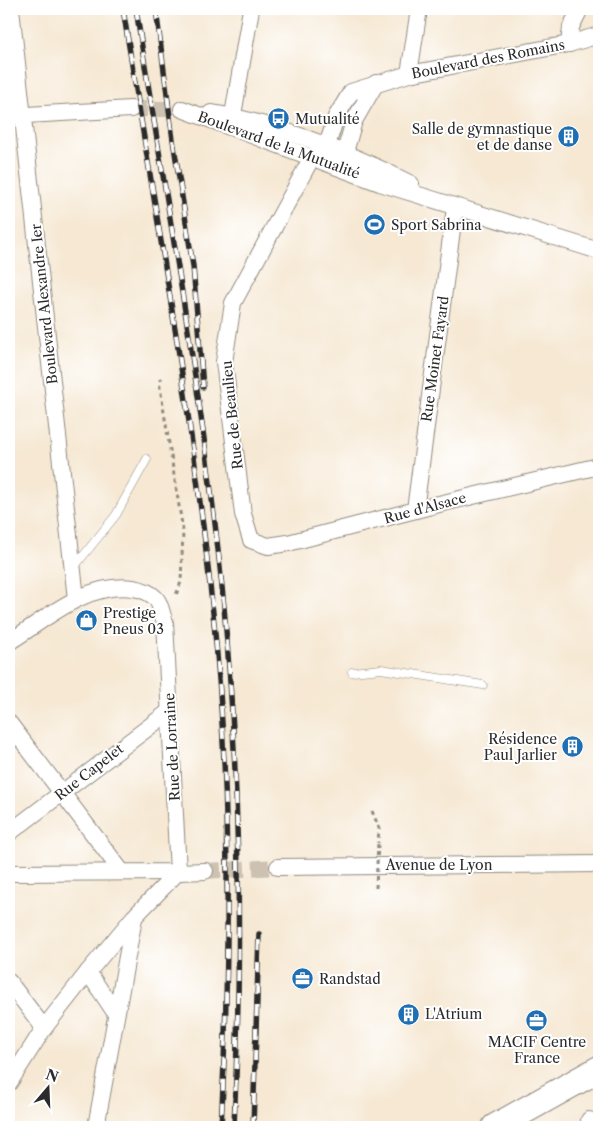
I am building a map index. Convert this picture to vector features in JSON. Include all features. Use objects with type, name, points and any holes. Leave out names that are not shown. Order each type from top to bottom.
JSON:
[{"type":"main road","points":[[495,1127],[599,1069]]},
{"type":"street","name":"Boulevard Alexandre Ier","points":[[11,9],[16,115],[76,599]]},
{"type":"street","points":[[232,123],[251,9]]},
{"type":"street","points":[[408,74],[419,9]]},
{"type":"street","points":[[568,44],[571,27],[580,9]]},
{"type":"street","name":"Boulevard des Romains","points":[[327,146],[336,117],[351,92],[408,74],[568,44],[599,35]]},
{"type":"street","points":[[311,159],[345,152],[354,121],[376,83]]},
{"type":"street","points":[[16,115],[131,109]]},
{"type":"street","name":"Boulevard de la Mutualité","points":[[232,123],[345,152],[455,207]]},
{"type":"street","name":"Boulevard de la Mutualité","points":[[232,123],[311,159],[455,207],[599,251]]},
{"type":"street","points":[[311,159],[327,146]]},
{"type":"street","name":"Rue de Beaulieu","points":[[251,540],[243,514],[224,362],[233,302],[311,159]]},
{"type":"street","name":"Rue Moinet Fayard","points":[[415,510],[455,207]]},
{"type":"street","name":"Rue d'Alsace","points":[[251,540],[268,546],[288,543],[415,510],[599,466]]},
{"type":"street","points":[[9,642],[76,599],[96,592],[122,587],[141,589],[156,599],[165,622]]},
{"type":"street","name":"Rue de Lorraine","points":[[165,622],[178,872]]},
{"type":"street","name":"Rue Capelet","points":[[9,833],[170,711]]},
{"type":"street","points":[[9,723],[122,872]]},
{"type":"street","name":"Avenue de Lyon","points":[[278,867],[599,864]]},
{"type":"street","points":[[9,873],[205,871]]},
{"type":"street","points":[[9,1083],[44,1028],[88,972],[134,917],[178,872]]},
{"type":"street","points":[[96,1127],[134,917]]},
{"type":"street","points":[[88,972],[116,1014]]},
{"type":"street","points":[[9,982],[44,1028]]},
{"type":"lane","points":[[72,569],[116,515],[147,459]]},
{"type":"lane","points":[[352,672],[381,669],[483,685]]},
{"type":"path","points":[[162,378],[159,381],[183,531],[181,582],[176,590],[176,610],[165,622]]},
{"type":"path","points":[[372,811],[379,828],[376,888]]},
{"type":"tunnel","points":[[131,109],[182,109]]},
{"type":"tunnel","points":[[205,871],[278,867]]},
{"type":"railway","points":[[123,9],[195,461],[219,677],[226,805],[227,870],[226,999],[221,1127]]},
{"type":"railway","points":[[136,9],[196,382],[207,457],[224,607],[233,737],[238,867],[239,932],[234,1127]]},
{"type":"railway","points":[[156,9],[173,140],[193,266],[203,387]]},
{"type":"railway","points":[[253,1127],[259,934]]},
{"type":"place","name":"Mutualité","points":[[279,119]]},
{"type":"place","name":"Salle de gymnastique et de danse","points":[[568,137]]},
{"type":"place","name":"Sport Sabrina","points":[[375,225]]},
{"type":"place","name":"Prestige Pneus 03","points":[[87,621]]},
{"type":"place","name":"Résidence Paul Jarlier","points":[[573,747]]},
{"type":"place","name":"Randstad","points":[[303,979]]},
{"type":"place","name":"L'Atrium","points":[[409,1014]]},
{"type":"place","name":"MACIF Centre France","points":[[537,1020]]}]
